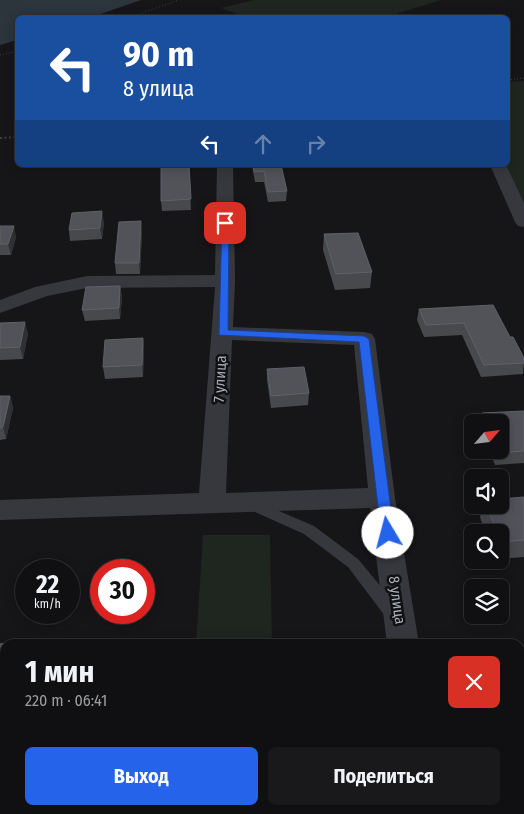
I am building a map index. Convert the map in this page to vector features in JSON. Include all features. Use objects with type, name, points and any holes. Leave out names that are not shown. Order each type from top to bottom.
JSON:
[{"type":"street","name":"7 улица","points":[[212,504],[223,333],[225,167]]},
{"type":"street","points":[[499,167],[524,222]]},
{"type":"street","points":[[0,308],[42,291],[88,282],[225,281]]},
{"type":"street","name":"8 улица","points":[[223,333],[364,339],[382,498],[402,633]]},
{"type":"street","points":[[0,510],[382,498]]},
{"type":"lane","points":[[246,502],[309,530],[353,563],[402,633]]},
{"type":"path","points":[[136,15],[179,0]]},
{"type":"path","points":[[0,55],[15,52]]},
{"type":"path","points":[[510,80],[524,78]]},
{"type":"path","points":[[0,138],[15,136]]},
{"type":"shaded area","points":[[0,0],[141,0],[98,15],[15,15],[15,41],[0,45]]},
{"type":"shaded area","points":[[254,0],[441,0],[393,15],[240,15],[221,8]]},
{"type":"shaded area","points":[[524,81],[524,204],[503,167],[510,167],[510,82]]},
{"type":"shaded area","points":[[203,535],[270,535],[272,639],[196,639]]},
{"type":"building","points":[[161,167],[189,167],[191,199],[161,201]]},
{"type":"building","points":[[253,167],[281,167],[287,191],[268,192],[264,171],[254,172]]},
{"type":"building","points":[[102,211],[100,228],[69,230],[72,213]]},
{"type":"building","points":[[141,221],[139,263],[115,263],[119,222]]},
{"type":"building","points":[[0,226],[14,226],[8,244],[0,244]]},
{"type":"building","points":[[358,233],[372,272],[336,274],[324,234]]},
{"type":"building","points":[[120,286],[119,308],[82,310],[86,287]]},
{"type":"building","points":[[493,305],[510,337],[513,337],[524,358],[524,363],[484,365],[464,323],[426,325],[419,309]]},
{"type":"building","points":[[25,322],[20,347],[0,348],[0,323]]},
{"type":"building","points":[[143,338],[142,365],[103,367],[105,340]]},
{"type":"building","points":[[304,367],[309,393],[271,396],[267,369]]},
{"type":"building","points":[[0,396],[10,396],[3,427],[0,428]]},
{"type":"building","points":[[524,411],[524,451],[509,452],[509,414],[482,413]]},
{"type":"building","points":[[524,497],[524,540],[509,541],[509,524],[494,524],[490,514],[509,514],[509,498]]},
{"type":"route","points":[[225,223],[223,333],[364,339],[382,498],[388,533]]}]
